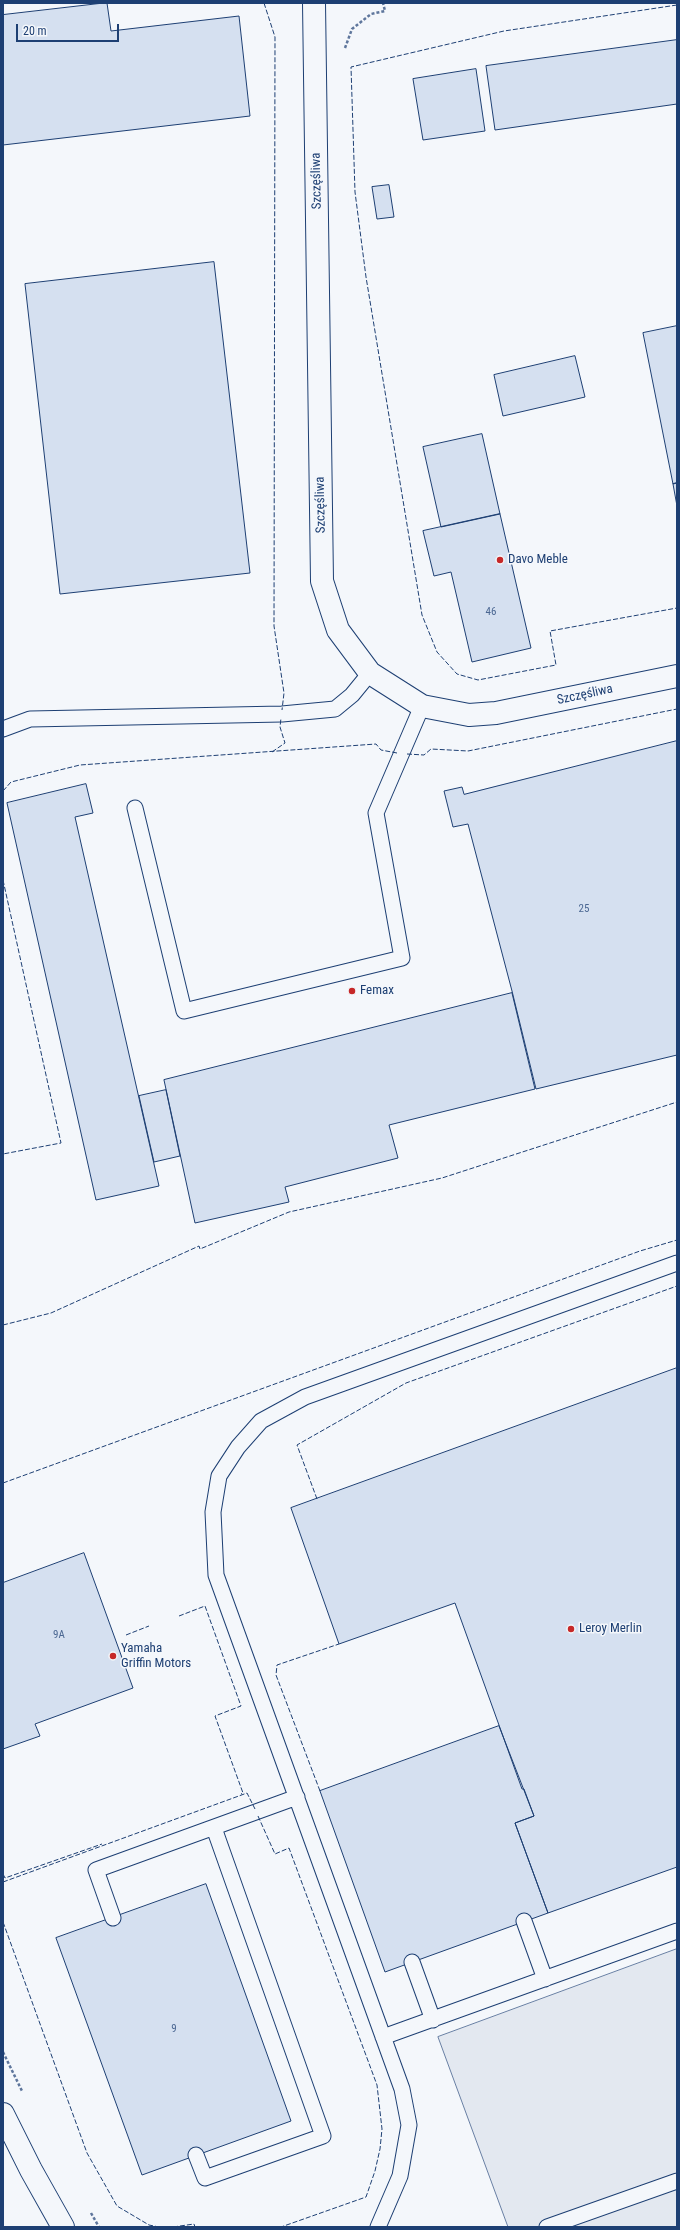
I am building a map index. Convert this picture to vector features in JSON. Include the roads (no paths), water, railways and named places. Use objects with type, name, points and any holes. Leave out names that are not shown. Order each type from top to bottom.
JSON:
[{"type":"main road","name":"Szczęśliwa","points":[[314,3],[322,581],[338,630],[370,673],[422,706],[469,715],[496,713],[677,676]]},
{"type":"main road","points":[[3,2114],[31,2170],[63,2227]]},
{"type":"lane","points":[[3,729],[30,719],[282,714],[335,709],[352,695],[370,673]]},
{"type":"lane","points":[[135,808],[184,1011],[402,958],[376,813],[422,706]]},
{"type":"lane","points":[[378,2227],[400,2176],[409,2125],[402,2088],[216,1574],[213,1512],[219,1476],[238,1447],[261,1421],[306,1397],[677,1263]]},
{"type":"lane","points":[[113,1918],[96,1870],[297,1797]]},
{"type":"lane","points":[[196,2155],[205,2178],[323,2136],[214,1828]]},
{"type":"lane","points":[[524,1921],[545,1979]]},
{"type":"lane","points":[[383,2037],[677,1931]]},
{"type":"lane","points":[[412,1962],[433,2020]]},
{"type":"lane","points":[[547,2227],[677,2180]]},
{"type":"place","name":"Davo Meble","points":[[500,560]]},
{"type":"place","name":"Femax","points":[[352,991]]},
{"type":"place","name":"Leroy Merlin","points":[[571,1629]]},
{"type":"place","name":"Yamaha Griffin Motors","points":[[113,1656]]}]
